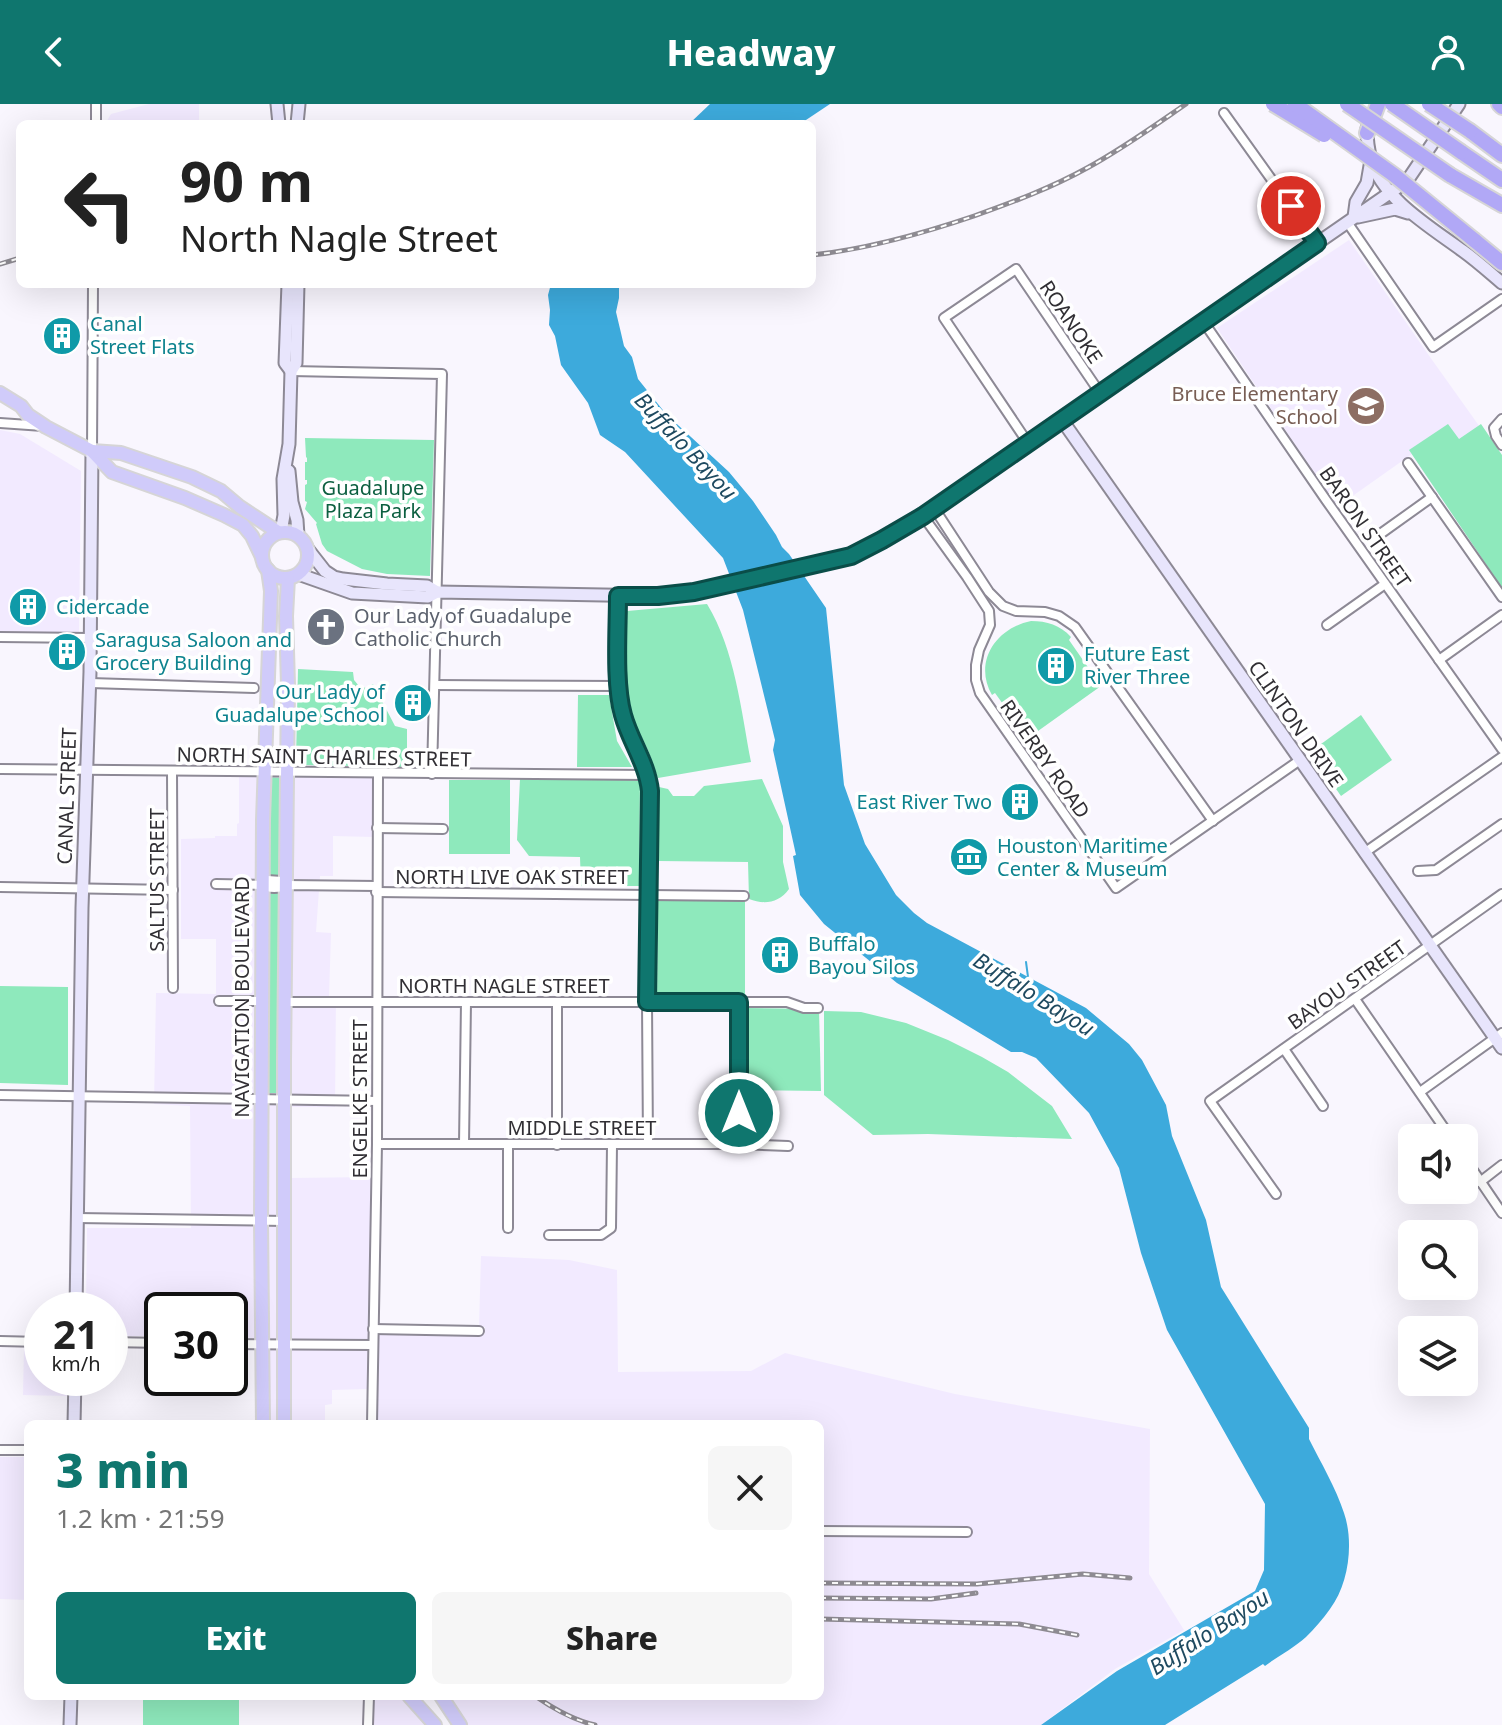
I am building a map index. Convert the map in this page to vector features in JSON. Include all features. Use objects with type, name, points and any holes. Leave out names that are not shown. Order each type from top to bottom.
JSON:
[{"type":"highway","points":[[1273,104],[1394,175]]},
{"type":"highway","points":[[1295,104],[1394,175],[1502,263]]},
{"type":"highway","points":[[1347,104],[1450,175],[1502,205]]},
{"type":"highway","points":[[1367,133],[1375,104]]},
{"type":"highway","points":[[1392,104],[1502,180]]},
{"type":"highway","points":[[1429,104],[1502,155]]},
{"type":"main road","points":[[262,557],[267,539],[279,532],[287,532],[298,536],[325,571],[343,579],[427,586],[437,592],[658,596],[694,592],[861,552],[923,516],[1391,193],[1412,175],[1459,104]]},
{"type":"main road","points":[[1367,133],[1375,170],[1391,193],[1412,214],[1502,283]]},
{"type":"main road","points":[[1350,220],[1367,183],[1371,159]]},
{"type":"main road","points":[[1350,220],[1395,209],[1412,214]]},
{"type":"main road","points":[[288,288],[285,363],[291,371]]},
{"type":"main road","points":[[279,532],[284,515],[283,479],[289,444],[291,371],[296,363],[298,288]]},
{"type":"main road","points":[[0,393],[21,406],[28,415]]},
{"type":"main road","points":[[0,402],[92,451],[112,472],[185,498],[243,525],[252,536],[268,570],[277,577],[293,576],[352,593],[428,597],[437,592]]},
{"type":"main road","name":"CLINTON DRIVE","points":[[1062,420],[1364,853],[1500,1040]]},
{"type":"main road","points":[[92,451],[121,453],[192,477],[221,491],[279,532]]},
{"type":"main road","name":"CANAL STREET","points":[[76,1292],[92,451]]},
{"type":"main road","points":[[287,455],[298,536]]},
{"type":"main road","points":[[185,498],[192,477]]},
{"type":"main road","points":[[284,1420],[286,616],[293,576],[307,560],[307,548]]},
{"type":"main road","name":"NAVIGATION BOULEVARD","points":[[263,1420],[261,1221],[264,772],[271,591],[268,570]]},
{"type":"main road","points":[[74,1420],[75,1396]]},
{"type":"main road","points":[[70,1725],[71,1700]]},
{"type":"main road","points":[[413,1700],[435,1725]]},
{"type":"main road","points":[[444,1700],[460,1725]]},
{"type":"street","points":[[1224,113],[1317,243]]},
{"type":"street","points":[[1350,220],[1433,347],[1502,299]]},
{"type":"street","name":"ROANOKE","points":[[1028,443],[944,318],[1016,269],[1100,393]]},
{"type":"street","name":"CANAL STREET","points":[[92,451],[93,288]]},
{"type":"street","name":"BARON STREET","points":[[1203,321],[1502,749]]},
{"type":"street","points":[[291,371],[442,374],[432,774]]},
{"type":"street","points":[[1502,419],[1494,428],[1502,445]]},
{"type":"street","points":[[0,423],[46,427]]},
{"type":"street","points":[[1408,463],[1502,597]]},
{"type":"street","points":[[1376,537],[1432,497]]},
{"type":"street","points":[[934,508],[996,600],[1009,609],[1059,616],[1075,627],[1213,821],[1300,760]]},
{"type":"street","name":"RIVERBY ROAD","points":[[923,516],[988,607],[991,623],[977,657],[975,672],[978,689],[1116,888],[1213,821]]},
{"type":"street","points":[[1327,625],[1385,584]]},
{"type":"street","points":[[618,596],[618,686],[622,712],[647,775],[650,791],[648,1144]]},
{"type":"street","points":[[1439,660],[1502,615]]},
{"type":"street","points":[[0,637],[90,638]]},
{"type":"street","points":[[90,683],[254,688]]},
{"type":"street","points":[[435,685],[618,686]]},
{"type":"street","points":[[1364,853],[1502,757]]},
{"type":"street","name":"NORTH SAINT CHARLES STREET","points":[[0,769],[647,775]]},
{"type":"street","name":"SALTUS STREET","points":[[172,771],[173,988]]},
{"type":"street","name":"ENGELKE STREET","points":[[372,1420],[377,1144],[378,774]]},
{"type":"street","points":[[1418,871],[1436,870],[1502,824]]},
{"type":"street","points":[[377,828],[443,829]]},
{"type":"street","name":"NORTH LIVE OAK STREET","points":[[216,884],[263,885],[267,880],[282,881],[286,885],[376,889],[744,896]]},
{"type":"street","points":[[0,887],[173,890]]},
{"type":"street","name":"BAYOU STREET","points":[[1276,1194],[1210,1101],[1502,894]]},
{"type":"street","points":[[1355,999],[1442,1124]]},
{"type":"street","points":[[219,1001],[263,1001]]},
{"type":"street","name":"NORTH NAGLE STREET","points":[[285,1002],[787,1002],[804,1008],[818,1008]]},
{"type":"street","points":[[464,1144],[466,1002]]},
{"type":"street","points":[[557,1002],[557,1145]]},
{"type":"street","points":[[739,1002],[739,1144]]},
{"type":"street","points":[[1420,1092],[1500,1040]]},
{"type":"street","points":[[1284,1049],[1323,1106]]},
{"type":"street","points":[[0,1095],[377,1101]]},
{"type":"street","name":"MIDDLE STREET","points":[[377,1144],[788,1146]]},
{"type":"street","points":[[508,1145],[508,1228]]},
{"type":"street","points":[[549,1235],[601,1235],[611,1228],[612,1145]]},
{"type":"street","points":[[1480,1182],[1502,1165]]},
{"type":"street","points":[[1478,1179],[1502,1213]]},
{"type":"street","points":[[77,1218],[284,1221]]},
{"type":"street","points":[[373,1329],[479,1331]]},
{"type":"street","points":[[0,1341],[24,1342]]},
{"type":"street","points":[[248,1344],[373,1345]]},
{"type":"street","points":[[0,1450],[24,1450]]},
{"type":"street","points":[[824,1531],[967,1532]]},
{"type":"street","points":[[368,1725],[369,1700]]},
{"type":"shaded area","points":[[149,104],[199,104],[199,120],[107,120],[111,114]]},
{"type":"shaded area","name":"Bruce Elementary School","points":[[1349,240],[1502,458],[1502,588],[1412,454],[1337,507],[1217,328]]},
{"type":"shaded area","points":[[0,430],[20,434],[81,471],[79,633],[0,633]]},
{"type":"shaded area","points":[[239,776],[373,777],[374,837],[333,836],[333,876],[320,876],[316,932],[331,933],[329,997],[336,997],[335,1107],[291,1107],[291,1178],[372,1177],[367,1389],[332,1390],[332,1404],[325,1405],[325,1420],[257,1420],[258,1338],[248,1338],[248,1292],[144,1292],[144,1336],[128,1336],[128,1292],[86,1292],[87,1228],[191,1228],[190,1106],[154,1104],[156,993],[216,994],[216,939],[181,939],[181,839],[237,836]]},
{"type":"shaded area","points":[[481,1256],[569,1260],[617,1270],[618,1372],[751,1371],[785,1353],[955,1394],[1150,1429],[1149,1574],[1184,1630],[1115,1669],[1041,1725],[466,1725],[452,1700],[824,1700],[824,1420],[375,1420],[375,1331],[485,1334],[485,1327],[479,1327]]},
{"type":"shaded area","points":[[0,1457],[24,1457],[24,1600],[0,1599]]},
{"type":"shaded area","points":[[373,1700],[408,1700],[428,1725],[373,1725]]},
{"type":"green space","points":[[1448,424],[1459,439],[1481,424],[1502,455],[1502,588],[1409,450]]},
{"type":"green space","name":"Guadalupe Plaza Park","points":[[305,438],[434,440],[430,576],[387,574],[362,569],[327,551],[317,523],[305,509]]},
{"type":"green space","points":[[707,604],[731,660],[751,762],[658,778],[631,716],[627,696],[627,611]]},
{"type":"green space","points":[[1031,621],[1053,624],[1067,633],[1101,686],[1031,736],[1026,730],[1023,732],[995,693],[992,695],[985,670],[991,648],[998,639],[1018,625]]},
{"type":"green space","points":[[298,669],[353,672],[359,686],[366,688],[373,684],[395,726],[407,729],[407,767],[301,765],[296,759]]},
{"type":"green space","points":[[578,695],[609,695],[617,741],[632,767],[577,767]]},
{"type":"green space","points":[[1361,715],[1392,760],[1341,796],[1310,752]]},
{"type":"green space","points":[[267,777],[283,778],[281,1093],[266,1093]]},
{"type":"green space","points":[[520,779],[640,780],[639,886],[581,886],[580,857],[529,856],[517,840]]},
{"type":"green space","points":[[762,779],[783,826],[783,862],[789,889],[781,897],[766,902],[749,899],[748,862],[658,861],[659,787],[668,789],[673,796],[694,796],[704,786]]},
{"type":"green space","points":[[449,780],[510,780],[510,854],[449,854]]},
{"type":"green space","points":[[658,898],[745,900],[745,994],[657,994]]},
{"type":"green space","points":[[0,986],[68,987],[68,1085],[0,1083]]},
{"type":"green space","points":[[747,1008],[819,1009],[821,1091],[747,1090]]},
{"type":"green space","points":[[824,1011],[861,1012],[906,1023],[982,1057],[1008,1072],[1052,1106],[1072,1139],[873,1135],[824,1095]]},
{"type":"green space","points":[[143,1700],[239,1700],[239,1725],[143,1725]]},
{"type":"water","points":[[710,104],[830,104],[806,120],[693,120]]},
{"type":"water","name":"Buffalo Bayou","points":[[550,288],[619,288],[616,312],[624,346],[632,357],[638,379],[666,414],[729,472],[753,501],[826,608],[844,785],[865,844],[896,895],[927,923],[1086,1008],[1129,1044],[1142,1060],[1166,1105],[1172,1136],[1206,1220],[1221,1287],[1309,1428],[1309,1439],[1337,1494],[1347,1524],[1349,1550],[1342,1588],[1327,1613],[1296,1645],[1165,1725],[1041,1725],[1117,1671],[1255,1591],[1264,1570],[1265,1504],[1167,1330],[1141,1253],[1119,1168],[1089,1113],[1036,1058],[1022,1052],[1011,1052],[897,983],[824,924],[800,895],[793,856],[796,855],[773,750],[775,740],[743,610],[723,558],[625,452],[600,435],[588,403],[561,365],[555,336],[549,325]]},
{"type":"waterway","name":"Buffalo Bayou","points":[[1026,962],[1028,977]]},
{"type":"railway","points":[[816,254],[914,235],[1032,194],[1100,161],[1186,104]]},
{"type":"railway","points":[[0,264],[16,259]]},
{"type":"railway","points":[[824,1583],[977,1584],[1083,1574],[1130,1578]]},
{"type":"railway","points":[[824,1598],[931,1599],[976,1593]]},
{"type":"railway","points":[[824,1619],[1019,1624],[1077,1635]]},
{"type":"railway","points":[[541,1700],[564,1714],[595,1725]]},
{"type":"place","name":"Canal Street Flats","points":[[62,336]]},
{"type":"place","name":"Bruce Elementary School","points":[[1366,406]]},
{"type":"place","name":"Cidercade","points":[[28,607]]},
{"type":"place","name":"Our Lady of Guadalupe Catholic Church","points":[[326,627]]},
{"type":"place","name":"Saragusa Saloon and Grocery Building","points":[[67,652]]},
{"type":"place","name":"Future East River Three","points":[[1056,666]]},
{"type":"place","name":"Our Lady of Guadalupe School","points":[[413,703]]},
{"type":"place","name":"East River Two","points":[[1020,802]]},
{"type":"place","name":"Houston Maritime Center & Museum","points":[[969,857]]},
{"type":"place","name":"Buffalo Bayou Silos","points":[[780,955]]},
{"type":"route","points":[[739,1113],[739,1002],[647,1002],[650,791],[644,765],[622,712],[618,686],[618,596],[694,592],[851,556],[882,540],[923,516],[1317,243],[1291,206]]}]
